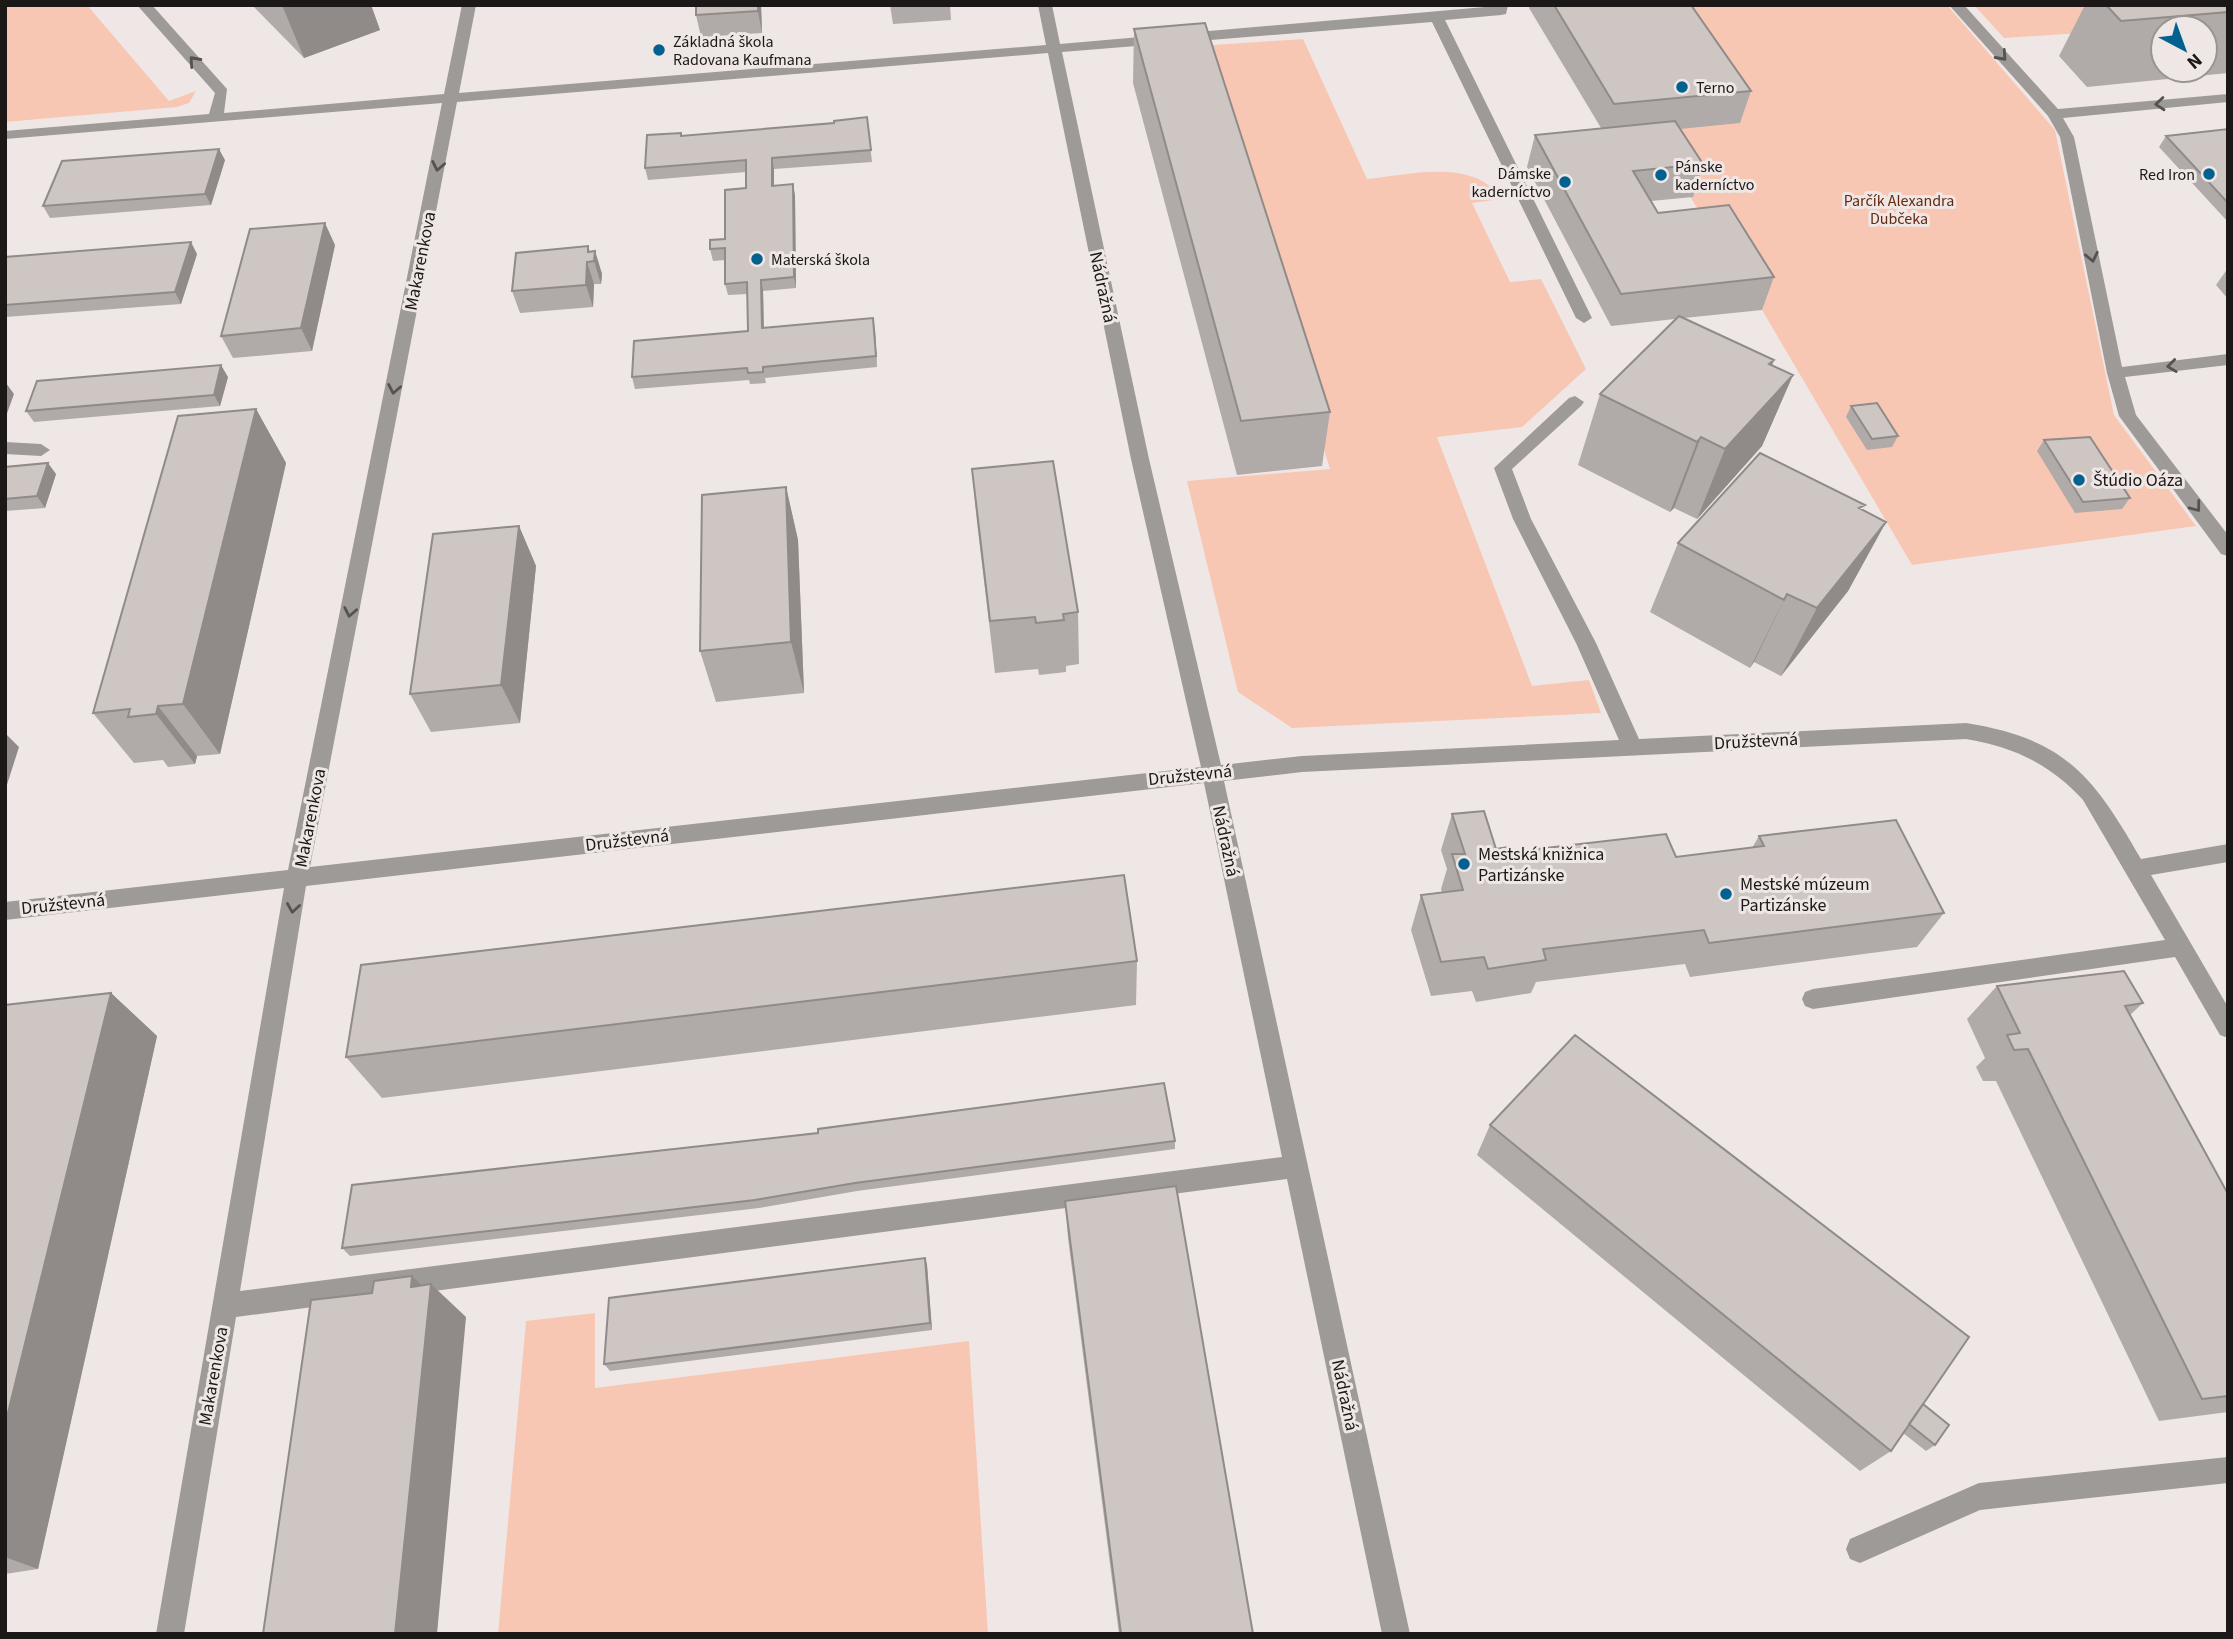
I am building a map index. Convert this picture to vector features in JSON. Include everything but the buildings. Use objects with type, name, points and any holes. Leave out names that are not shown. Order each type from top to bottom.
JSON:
[{"type":"street","points":[[144,5],[222,92],[216,117]]},
{"type":"street","name":"Makarenkova","points":[[170,1634],[297,878],[469,5]]},
{"type":"street","name":"Nádražná","points":[[1045,5],[1137,446],[1212,772],[1396,1634]]},
{"type":"street","points":[[5,135],[1437,16],[1501,10],[1501,5]]},
{"type":"street","points":[[1956,5],[2054,114],[2067,137],[2115,373],[2129,416],[2228,549]]},
{"type":"street","points":[[1437,16],[1511,159],[1584,318]]},
{"type":"street","points":[[2054,114],[2228,98]]},
{"type":"street","points":[[2115,373],[2228,359]]},
{"type":"street","points":[[1575,402],[1503,468],[1522,519],[1569,608],[1632,747]]},
{"type":"street","points":[[5,448],[41,450]]},
{"type":"street","name":"Družstevná","points":[[5,911],[1212,772],[1303,764],[1966,731],[1999,735],[2044,754],[2078,779],[2103,812],[2228,1028]]},
{"type":"street","points":[[2134,869],[2228,853]]},
{"type":"street","points":[[1813,999],[2181,947]]},
{"type":"street","points":[[225,1306],[1295,1167]]},
{"type":"street","points":[[1860,1549],[1979,1497],[2228,1470]]},
{"type":"green space","points":[[5,5],[87,5],[169,101],[196,91],[189,103],[177,107],[5,122]]},
{"type":"green space","name":"Parčík Alexandra Dubčeka","points":[[1660,5],[1947,5],[2055,130],[2114,415],[2196,526],[1912,565],[1762,310],[1649,132]]},
{"type":"green space","points":[[1974,5],[2228,5],[2228,23],[2219,24],[2219,14],[2149,14],[2149,28],[2004,38]]},
{"type":"green space","points":[[1303,39],[1367,179],[1421,172],[1458,173],[1490,186],[1501,199],[1472,203],[1510,282],[1541,279],[1586,369],[1522,427],[1437,437],[1532,686],[1589,680],[1601,713],[1292,728],[1238,692],[1187,481],[1330,469],[1199,46]]},
{"type":"green space","points":[[595,1313],[595,1388],[969,1341],[988,1634],[498,1634],[526,1321]]},
{"type":"place","name":"Základná škola Radovana Kaufmana","points":[[659,50]]},
{"type":"place","name":"Terno","points":[[1682,87]]},
{"type":"place","name":"Red Iron","points":[[2209,174]]},
{"type":"place","name":"Pánske kaderníctvo","points":[[1661,175]]},
{"type":"place","name":"Dámske kaderníctvo","points":[[1565,182]]},
{"type":"place","name":"Materská škola","points":[[757,259]]},
{"type":"place","name":"Štúdio Oáza","points":[[2079,480]]},
{"type":"place","name":"Mestská knižnica Partizánske","points":[[1464,864]]},
{"type":"place","name":"Mestské múzeum Partizánske","points":[[1726,894]]}]
